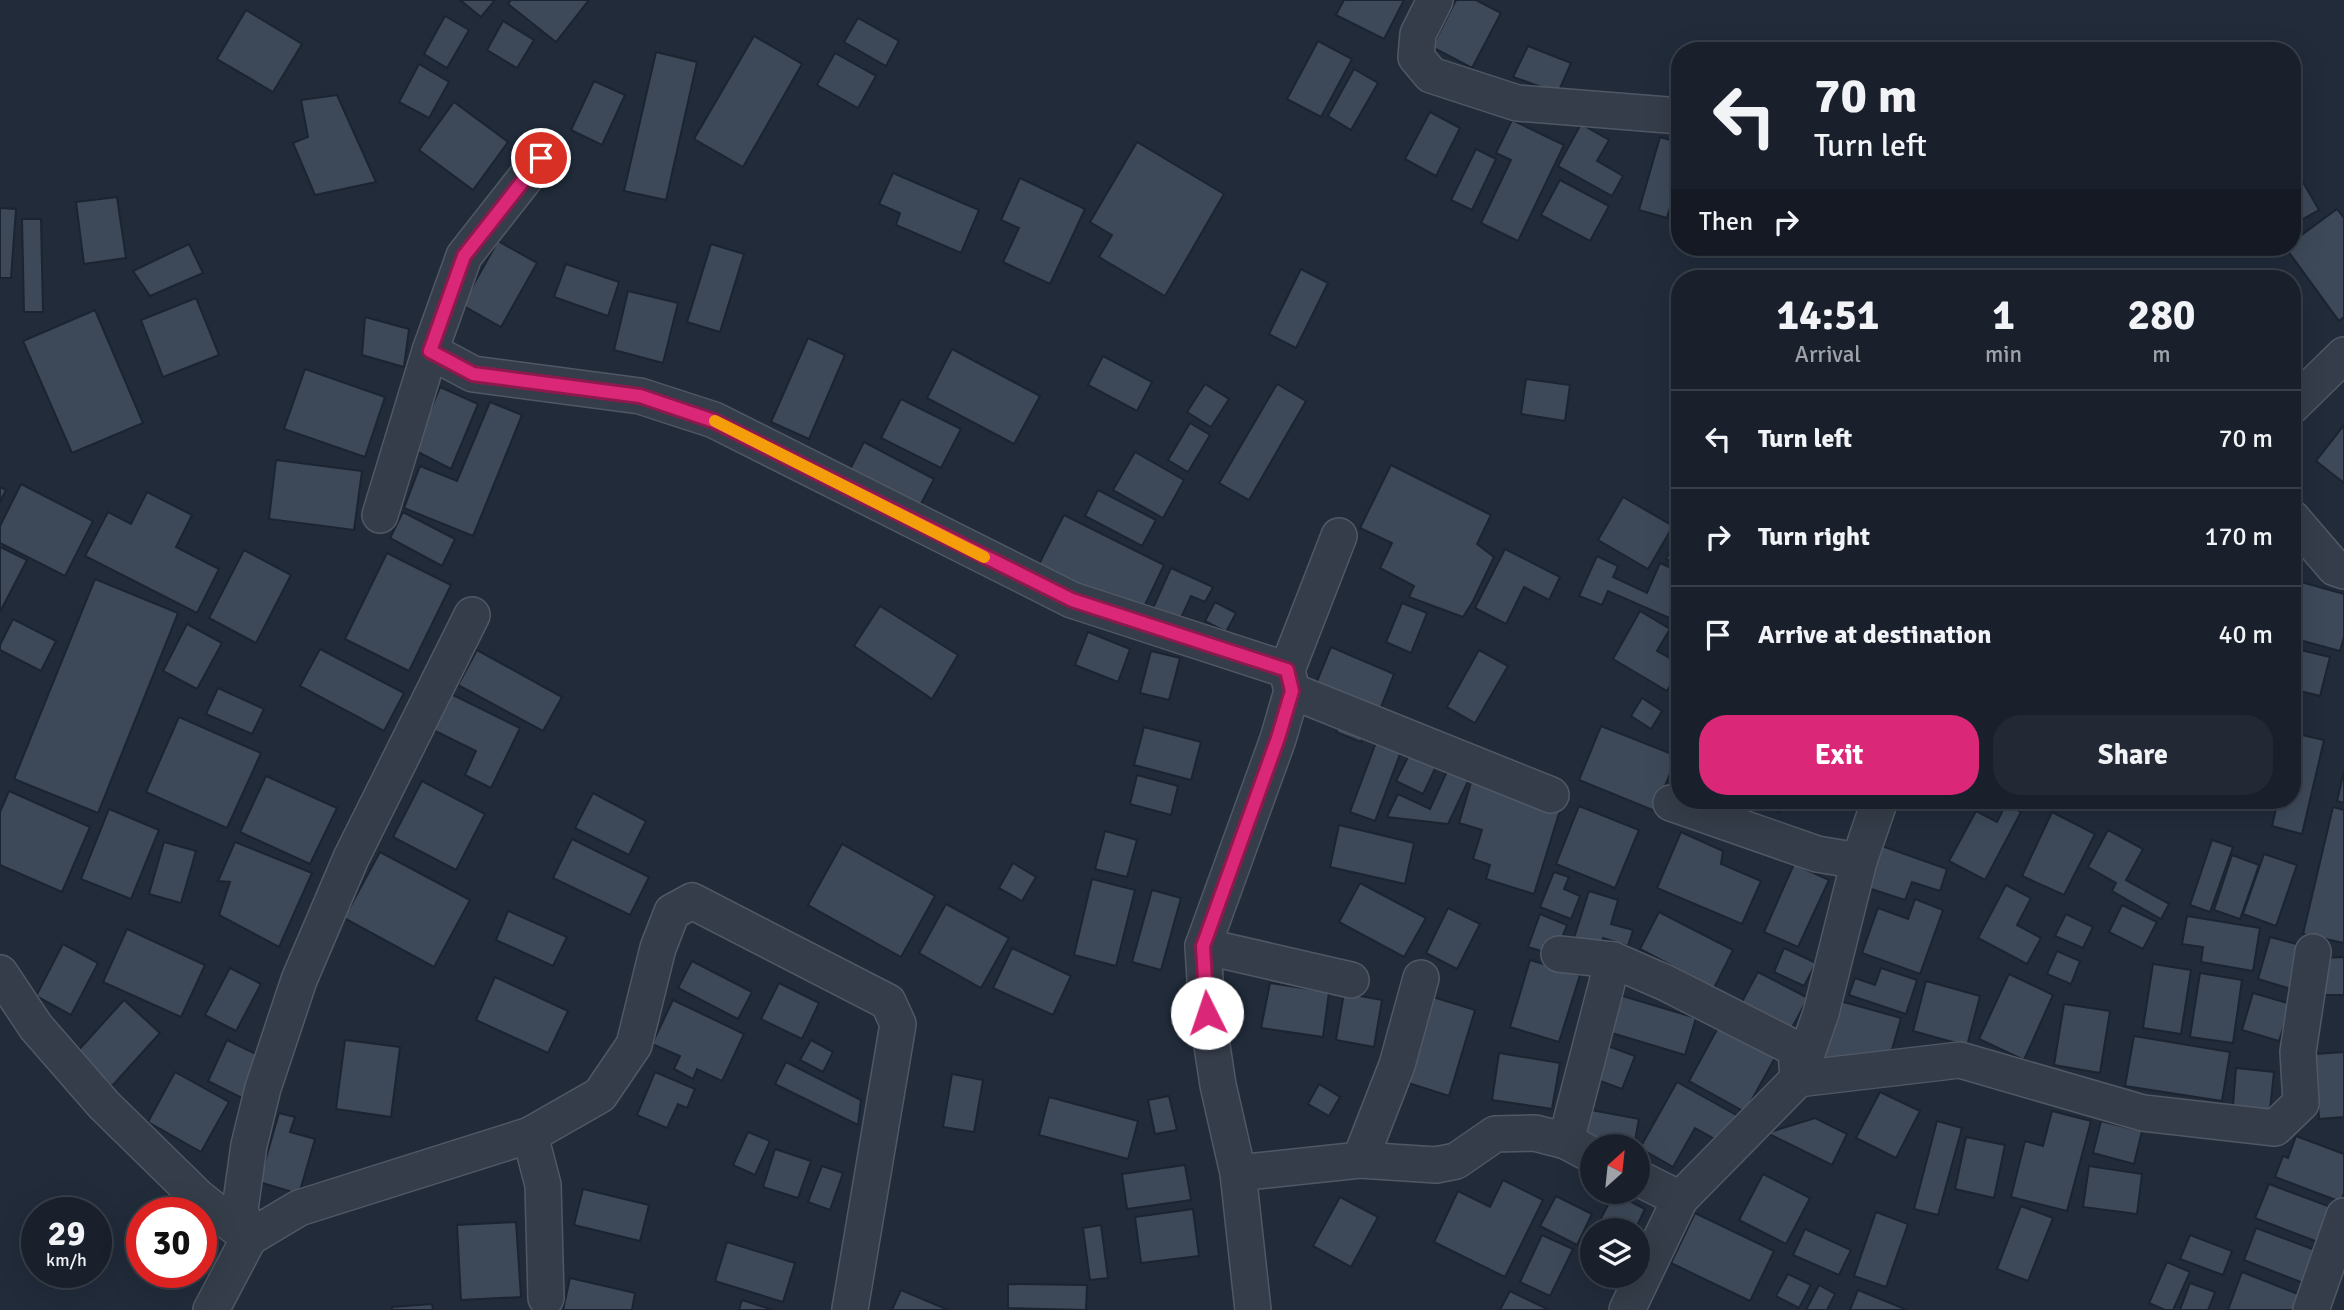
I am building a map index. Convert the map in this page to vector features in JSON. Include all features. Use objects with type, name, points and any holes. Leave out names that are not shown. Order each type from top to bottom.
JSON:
[{"type":"street","points":[[1435,0],[1418,34],[1416,57],[1431,75],[1517,103],[1671,115]]},
{"type":"street","points":[[380,515],[430,351],[464,256],[541,158]]},
{"type":"street","points":[[430,351],[473,374],[640,396],[714,421],[1072,600],[1289,680],[1551,795]]},
{"type":"street","points":[[2301,397],[2344,355]]},
{"type":"street","points":[[2301,528],[2335,568],[2344,571]]},
{"type":"street","points":[[1253,1310],[1238,1173],[1218,1085],[1207,1013],[1203,946],[1256,803],[1289,680],[1339,536]]},
{"type":"street","points":[[248,1238],[240,1209],[249,1145],[263,1088],[299,980],[351,858],[472,615]]},
{"type":"street","points":[[1688,809],[1817,854],[1859,862]]},
{"type":"street","points":[[1627,1310],[1680,1199],[1798,1079],[1821,1013],[1859,862],[1877,809]]},
{"type":"street","points":[[211,1310],[248,1238],[299,1208],[530,1135],[600,1095],[635,1045],[658,948],[672,912],[692,901],[888,1002],[898,1024],[850,1308]]},
{"type":"street","points":[[1203,946],[1351,980]]},
{"type":"street","points":[[1798,1079],[1960,1060],[2143,1113],[2275,1128],[2301,1103],[2298,1052],[2312,952]]},
{"type":"street","points":[[1559,954],[1614,960],[1666,983],[1796,1049],[1798,1079]]},
{"type":"street","points":[[1238,1173],[1360,1160],[1436,1165],[1456,1161],[1495,1134],[1535,1133],[1579,1148],[1614,960]]},
{"type":"street","points":[[0,973],[37,1027],[104,1105],[198,1197],[248,1238]]},
{"type":"street","points":[[1360,1160],[1396,1065],[1421,978]]},
{"type":"street","points":[[530,1135],[543,1185],[546,1298]]},
{"type":"street","points":[[1650,1184],[1680,1199]]},
{"type":"street","points":[[2311,1310],[2344,1216]]},
{"type":"building","points":[[460,0],[495,0],[481,17]]},
{"type":"building","points":[[511,0],[589,0],[556,42],[508,4]]},
{"type":"building","points":[[1344,0],[1404,0],[1384,39],[1336,15]]},
{"type":"building","points":[[1456,0],[1476,0],[1501,13],[1472,68],[1432,47]]},
{"type":"building","points":[[246,10],[302,44],[273,92],[217,59]]},
{"type":"building","points":[[445,16],[469,30],[447,68],[424,54]]},
{"type":"building","points":[[858,18],[899,41],[886,66],[844,42]]},
{"type":"building","points":[[503,21],[534,40],[517,68],[487,50]]},
{"type":"building","points":[[754,36],[802,64],[743,167],[694,139]]},
{"type":"building","points":[[1318,41],[1352,59],[1321,117],[1287,99]]},
{"type":"building","points":[[1528,46],[1571,63],[1558,93],[1513,77]]},
{"type":"building","points":[[656,52],[697,62],[666,200],[624,191]]},
{"type":"building","points":[[835,53],[876,76],[858,108],[817,85]]},
{"type":"building","points":[[419,64],[449,82],[429,118],[399,102]]},
{"type":"building","points":[[1354,69],[1378,83],[1351,130],[1328,116]]},
{"type":"building","points":[[594,81],[625,95],[602,145],[571,130]]},
{"type":"building","points":[[337,95],[376,182],[315,195],[293,143],[308,137],[301,100]]},
{"type":"building","points":[[454,102],[508,142],[473,190],[419,150]]},
{"type":"building","points":[[1430,112],[1460,128],[1436,176],[1405,159]]},
{"type":"building","points":[[1512,120],[1564,145],[1518,241],[1481,223],[1511,160],[1496,153]]},
{"type":"building","points":[[1581,124],[1609,140],[1597,161],[1623,176],[1612,196],[1558,166]]},
{"type":"building","points":[[1660,137],[1671,140],[1671,204],[1667,218],[1639,210]]},
{"type":"building","points":[[1137,142],[1224,194],[1165,296],[1099,257],[1112,235],[1090,222]]},
{"type":"building","points":[[1476,149],[1496,159],[1472,210],[1451,200]]},
{"type":"building","points":[[893,173],[979,210],[961,253],[896,225],[900,213],[879,204]]},
{"type":"building","points":[[1020,178],[1085,209],[1050,284],[1003,262],[1019,228],[1001,220]]},
{"type":"building","points":[[2301,179],[2319,210],[2301,220]]},
{"type":"building","points":[[1560,180],[1609,206],[1590,241],[1541,215]]},
{"type":"building","points":[[117,197],[126,258],[84,264],[76,202]]},
{"type":"building","points":[[0,208],[16,209],[11,278],[0,278]]},
{"type":"building","points":[[2337,209],[2344,218],[2344,317],[2339,321],[2292,256],[2301,256],[2301,235]]},
{"type":"building","points":[[22,219],[41,219],[43,312],[24,312]]},
{"type":"building","points":[[498,241],[537,263],[501,327],[462,305]]},
{"type":"building","points":[[189,244],[203,273],[150,296],[133,271]]},
{"type":"building","points":[[711,244],[744,254],[720,332],[687,322]]},
{"type":"building","points":[[566,264],[619,282],[608,316],[554,297]]},
{"type":"building","points":[[1301,269],[1328,283],[1296,348],[1269,334]]},
{"type":"building","points":[[628,291],[678,303],[663,363],[614,350]]},
{"type":"building","points":[[196,298],[219,355],[163,377],[141,320]]},
{"type":"building","points":[[95,310],[143,423],[72,453],[23,341]]},
{"type":"building","points":[[365,317],[409,329],[404,367],[362,355]]},
{"type":"building","points":[[808,338],[845,355],[809,439],[771,422]]},
{"type":"building","points":[[952,349],[1040,396],[1014,444],[927,398]]},
{"type":"building","points":[[1103,356],[1152,382],[1137,411],[1088,385]]},
{"type":"building","points":[[305,369],[385,397],[365,457],[284,429]]},
{"type":"building","points":[[1526,379],[1570,385],[1565,421],[1521,414]]},
{"type":"building","points":[[1205,384],[1229,399],[1211,427],[1187,412]]},
{"type":"building","points":[[1277,384],[1306,401],[1249,500],[1219,483]]},
{"type":"building","points":[[440,387],[478,404],[451,469],[414,450]]},
{"type":"building","points":[[901,399],[961,429],[941,468],[881,438]]},
{"type":"building","points":[[490,402],[522,415],[473,536],[404,508],[420,466],[457,481]]},
{"type":"building","points":[[1190,423],[1210,435],[1188,472],[1168,460]]},
{"type":"building","points":[[2344,425],[2344,483],[2316,461]]},
{"type":"building","points":[[864,442],[934,479],[915,515],[845,479]]},
{"type":"building","points":[[1135,452],[1184,480],[1163,518],[1113,490]]},
{"type":"building","points":[[276,460],[362,471],[354,530],[269,519]]},
{"type":"building","points":[[1391,465],[1491,515],[1477,544],[1494,557],[1463,617],[1409,597],[1414,586],[1380,568],[1392,543],[1360,528]]},
{"type":"building","points":[[21,484],[93,521],[65,576],[0,543],[0,526]]},
{"type":"building","points":[[0,487],[6,490],[0,502]]},
{"type":"building","points":[[1098,490],[1156,520],[1142,546],[1085,516]]},
{"type":"building","points":[[147,492],[192,515],[176,547],[219,569],[197,613],[85,556],[108,512],[131,524]]},
{"type":"building","points":[[1623,497],[1671,525],[1671,529],[1648,569],[1598,540]]},
{"type":"building","points":[[403,512],[455,539],[442,566],[390,538]]},
{"type":"building","points":[[1064,515],[1164,565],[1143,609],[1109,603],[1037,568]]},
{"type":"building","points":[[0,547],[27,560],[0,612]]},
{"type":"building","points":[[1505,549],[1560,577],[1549,600],[1524,587],[1506,624],[1475,608]]},
{"type":"building","points":[[1671,549],[1671,562],[1666,559]]},
{"type":"building","points":[[244,550],[291,575],[256,643],[209,618]]},
{"type":"building","points":[[387,553],[451,585],[409,671],[345,639]]},
{"type":"building","points":[[1597,556],[1618,566],[1613,577],[1647,593],[1660,563],[1671,568],[1671,619],[1608,591],[1602,605],[1579,596]]},
{"type":"building","points":[[1171,568],[1213,587],[1205,602],[1191,596],[1180,620],[1153,608]]},
{"type":"building","points":[[95,579],[178,613],[98,813],[14,779]]},
{"type":"building","points":[[2301,582],[2344,594],[2344,637],[2340,651],[2301,640]]},
{"type":"building","points":[[1215,602],[1236,613],[1226,632],[1205,621]]},
{"type":"building","points":[[1402,603],[1427,613],[1411,653],[1386,642]]},
{"type":"building","points":[[880,606],[958,655],[932,699],[854,646]]},
{"type":"building","points":[[1640,611],[1670,629],[1657,651],[1671,659],[1671,684],[1667,691],[1613,659]]},
{"type":"building","points":[[13,619],[56,641],[41,671],[0,650]]},
{"type":"building","points":[[187,624],[222,643],[197,689],[163,671]]},
{"type":"building","points":[[1088,632],[1130,649],[1118,682],[1075,665]]},
{"type":"building","points":[[1331,647],[1394,674],[1377,717],[1313,691]]},
{"type":"building","points":[[320,649],[404,693],[384,731],[300,686]]},
{"type":"building","points":[[477,650],[562,697],[543,731],[458,685]]},
{"type":"building","points":[[1479,650],[1508,666],[1475,723],[1447,707]]},
{"type":"building","points":[[2301,650],[2330,657],[2320,696],[2301,691]]},
{"type":"building","points":[[1151,651],[1180,658],[1169,700],[1140,693]]},
{"type":"building","points":[[218,688],[264,709],[252,734],[206,714]]},
{"type":"building","points":[[447,692],[520,728],[491,788],[465,775],[476,751],[429,728]]},
{"type":"building","points":[[1642,698],[1662,711],[1651,729],[1631,716]]},
{"type":"building","points":[[1344,713],[1369,723],[1361,742],[1336,732]]},
{"type":"building","points":[[179,717],[261,753],[227,828],[146,792]]},
{"type":"building","points":[[1601,726],[1671,754],[1671,771],[1655,811],[1579,780]]},
{"type":"building","points":[[1144,727],[1201,742],[1191,780],[1134,765]]},
{"type":"building","points":[[1381,729],[1406,738],[1375,821],[1350,812]]},
{"type":"building","points":[[2301,735],[2324,740],[2302,834],[2272,826],[2276,809],[2301,809]]},
{"type":"building","points":[[1414,745],[1440,758],[1423,794],[1396,781]]},
{"type":"building","points":[[1449,767],[1470,777],[1448,824],[1387,817],[1398,794],[1430,809]]},
{"type":"building","points":[[2344,771],[2344,803],[2337,801]]},
{"type":"building","points":[[1137,775],[1178,786],[1171,815],[1130,804]]},
{"type":"building","points":[[266,776],[337,808],[310,864],[240,832]]},
{"type":"building","points":[[1472,779],[1561,807],[1534,894],[1486,879],[1490,865],[1473,859],[1482,830],[1459,823]]},
{"type":"building","points":[[422,781],[485,814],[456,870],[393,837]]},
{"type":"building","points":[[9,791],[90,827],[62,892],[0,865],[0,812]]},
{"type":"building","points":[[593,793],[646,821],[629,855],[575,828]]},
{"type":"building","points":[[1579,806],[1639,830],[1615,888],[1556,864]]},
{"type":"building","points":[[2333,807],[2344,810],[2344,943],[2303,934]]},
{"type":"building","points":[[109,809],[159,830],[131,899],[81,879]]},
{"type":"building","points":[[2004,809],[2021,812],[1985,880],[1949,861],[1976,811],[1997,822]]},
{"type":"building","points":[[2052,812],[2095,834],[2064,895],[2022,876]]},
{"type":"building","points":[[1339,825],[1414,843],[1405,884],[1330,867]]},
{"type":"building","points":[[2108,830],[2143,849],[2126,880],[2169,904],[2161,919],[2112,891],[2116,883],[2088,867]]},
{"type":"building","points":[[1105,831],[1137,840],[1127,877],[1095,869]]},
{"type":"building","points":[[1681,832],[1723,851],[1721,864],[1761,881],[1742,924],[1657,888]]},
{"type":"building","points":[[572,839],[649,877],[630,915],[553,878]]},
{"type":"building","points":[[2212,840],[2233,847],[2210,912],[2190,905]]},
{"type":"building","points":[[164,842],[196,851],[181,903],[149,894]]},
{"type":"building","points":[[235,842],[312,873],[279,947],[219,915],[230,882],[218,881]]},
{"type":"building","points":[[842,844],[935,896],[901,957],[808,905]]},
{"type":"building","points":[[1882,846],[1947,869],[1940,891],[1912,882],[1905,900],[1868,888]]},
{"type":"building","points":[[380,852],[470,900],[434,967],[344,918]]},
{"type":"building","points":[[2264,854],[2297,865],[2276,926],[2243,914]]},
{"type":"building","points":[[2232,855],[2259,865],[2240,919],[2214,910]]},
{"type":"building","points":[[1013,863],[1036,877],[1022,901],[999,888]]},
{"type":"building","points":[[1794,864],[1829,880],[1798,947],[1764,932]]},
{"type":"building","points":[[1554,872],[1569,877],[1564,889],[1580,896],[1571,919],[1540,907]]},
{"type":"building","points":[[1092,879],[1135,890],[1116,966],[1074,955]]},
{"type":"building","points":[[1360,883],[1426,918],[1404,957],[1339,922]]},
{"type":"building","points":[[2006,885],[2031,898],[2017,925],[2041,938],[2027,964],[1978,938]]},
{"type":"building","points":[[1152,890],[1181,898],[1161,970],[1132,962]]},
{"type":"building","points":[[1589,891],[1618,900],[1611,924],[1633,930],[1628,946],[1603,938],[1599,950],[1573,941]]},
{"type":"building","points":[[1915,899],[1943,910],[1920,974],[1862,953],[1878,908],[1908,919]]},
{"type":"building","points":[[946,904],[1009,938],[981,988],[919,953]]},
{"type":"building","points":[[2122,905],[2157,922],[2143,949],[2109,932]]},
{"type":"building","points":[[1448,908],[1480,924],[1457,969],[1426,953]]},
{"type":"building","points":[[508,911],[567,937],[553,966],[496,940]]},
{"type":"building","points":[[1659,912],[1733,950],[1714,988],[1640,949]]},
{"type":"building","points":[[1540,914],[1567,925],[1555,955],[1528,947]]},
{"type":"building","points":[[2066,914],[2093,927],[2083,948],[2055,936]]},
{"type":"building","points":[[2187,916],[2260,928],[2253,971],[2201,962],[2203,947],[2182,944]]},
{"type":"building","points":[[127,929],[205,965],[181,1017],[103,982]]},
{"type":"building","points":[[2270,937],[2304,946],[2291,989],[2258,979]]},
{"type":"building","points":[[63,944],[98,963],[71,1015],[36,996]]},
{"type":"building","points":[[1012,948],[1071,976],[1053,1015],[993,988]]},
{"type":"building","points":[[1784,948],[1816,963],[1804,986],[1774,972]]},
{"type":"building","points":[[2057,951],[2080,961],[2071,984],[2047,974]]},
{"type":"building","points":[[2344,957],[2344,995],[2324,995],[2324,958]]},
{"type":"building","points":[[1530,960],[1580,975],[1559,1042],[1510,1027]]},
{"type":"building","points":[[692,961],[752,992],[738,1019],[678,988]]},
{"type":"building","points":[[2153,964],[2191,970],[2181,1034],[2143,1028]]},
{"type":"building","points":[[230,968],[261,984],[236,1031],[205,1015]]},
{"type":"building","points":[[1881,968],[1917,980],[1906,1014],[1849,995],[1855,978],[1875,985]]},
{"type":"building","points":[[1758,972],[1808,998],[1788,1035],[1738,1009]]},
{"type":"building","points":[[2200,973],[2242,980],[2233,1043],[2190,1037]]},
{"type":"building","points":[[2009,974],[2053,995],[2024,1060],[1979,1039]]},
{"type":"building","points":[[495,977],[568,1011],[548,1053],[476,1020]]},
{"type":"building","points":[[1926,981],[1980,996],[1967,1046],[1913,1031]]},
{"type":"building","points":[[779,983],[819,1003],[802,1039],[761,1019]]},
{"type":"building","points":[[1270,983],[1329,992],[1323,1037],[1261,1028]]},
{"type":"building","points":[[1344,993],[1382,1000],[1374,1047],[1336,1040]]},
{"type":"building","points":[[1420,993],[1475,1010],[1449,1096],[1393,1078]]},
{"type":"building","points":[[2253,993],[2291,1004],[2279,1041],[2242,1030]]},
{"type":"building","points":[[1616,994],[1696,1018],[1685,1055],[1605,1031]]},
{"type":"building","points":[[124,1000],[160,1033],[112,1086],[76,1053]]},
{"type":"building","points":[[673,1000],[744,1034],[722,1081],[697,1069],[693,1079],[674,1069],[680,1056],[652,1044]]},
{"type":"building","points":[[1840,1001],[1901,1018],[1889,1060],[1822,1066]]},
{"type":"building","points":[[2064,1004],[2110,1011],[2100,1073],[2054,1065]]},
{"type":"building","points":[[1720,1024],[1776,1056],[1745,1112],[1689,1081]]},
{"type":"building","points":[[2134,1036],[2230,1052],[2222,1101],[2125,1086]]},
{"type":"building","points":[[227,1040],[262,1057],[242,1098],[208,1081]]},
{"type":"building","points":[[345,1040],[400,1047],[391,1117],[336,1109]]},
{"type":"building","points":[[811,1040],[833,1052],[823,1072],[800,1060]]},
{"type":"building","points":[[1605,1045],[1635,1056],[1622,1089],[1592,1078]]},
{"type":"building","points":[[2344,1052],[2344,1117],[2319,1119],[2315,1054]]},
{"type":"building","points":[[1499,1053],[1560,1063],[1552,1109],[1492,1100]]},
{"type":"building","points":[[786,1062],[861,1100],[858,1125],[775,1084]]},
{"type":"building","points":[[2236,1068],[2274,1072],[2270,1110],[2233,1106]]},
{"type":"building","points":[[175,1072],[229,1102],[201,1152],[148,1122]]},
{"type":"building","points":[[655,1072],[695,1089],[687,1108],[678,1104],[667,1128],[637,1115]]},
{"type":"building","points":[[952,1074],[983,1080],[974,1132],[943,1127]]},
{"type":"building","points":[[1677,1082],[1738,1116],[1722,1143],[1695,1128],[1673,1167],[1650,1154],[1650,1134],[1648,1134]]},
{"type":"building","points":[[1319,1084],[1340,1097],[1329,1116],[1308,1104]]},
{"type":"building","points":[[1880,1092],[1920,1111],[1896,1158],[1856,1138]]},
{"type":"building","points":[[1169,1096],[1177,1130],[1155,1134],[1148,1100]]},
{"type":"building","points":[[1049,1097],[1138,1121],[1128,1159],[1039,1135]]},
{"type":"building","points":[[1586,1109],[1639,1119],[1636,1134],[1581,1134]]},
{"type":"building","points":[[2052,1111],[2091,1121],[2067,1211],[2011,1197],[2025,1141],[2043,1146]]},
{"type":"building","points":[[279,1113],[295,1117],[290,1132],[315,1139],[299,1194],[259,1182]]},
{"type":"building","points":[[1815,1118],[1847,1134],[1832,1165],[1767,1133]]},
{"type":"building","points":[[1937,1121],[1962,1128],[1938,1215],[1914,1209]]},
{"type":"building","points":[[2101,1121],[2142,1131],[2134,1164],[2093,1153]]},
{"type":"building","points":[[748,1132],[770,1141],[755,1175],[733,1165]]},
{"type":"building","points":[[2296,1136],[2344,1154],[2344,1193],[2341,1202],[2275,1177],[2283,1156],[2288,1158]]},
{"type":"building","points":[[1966,1137],[2005,1145],[1994,1198],[1955,1189]]},
{"type":"building","points":[[775,1149],[811,1161],[798,1198],[763,1187]]},
{"type":"building","points":[[1185,1165],[1191,1200],[1127,1209],[1122,1174]]},
{"type":"building","points":[[822,1166],[843,1173],[830,1210],[808,1202]]},
{"type":"building","points":[[2089,1166],[2142,1174],[2137,1214],[2083,1207]]},
{"type":"building","points":[[1763,1174],[1810,1198],[1786,1244],[1739,1220]]},
{"type":"building","points":[[1503,1180],[1543,1200],[1505,1277],[1434,1242],[1458,1191],[1490,1207]]},
{"type":"building","points":[[2269,1184],[2336,1209],[2323,1244],[2255,1218]]},
{"type":"building","points":[[583,1189],[649,1205],[640,1241],[574,1225]]},
{"type":"building","points":[[1556,1196],[1592,1214],[1590,1218],[1580,1218],[1580,1239],[1577,1245],[1540,1226]]},
{"type":"building","points":[[1340,1197],[1378,1217],[1351,1267],[1313,1246]]},
{"type":"building","points":[[1608,1204],[1635,1204],[1645,1209],[1641,1218],[1601,1218]]},
{"type":"building","points":[[2021,1206],[2053,1218],[2028,1281],[1997,1269]]},
{"type":"building","points":[[1193,1209],[1199,1256],[1141,1263],[1135,1217]]},
{"type":"building","points":[[1876,1212],[1908,1224],[1886,1287],[1854,1276]]},
{"type":"building","points":[[1695,1213],[1774,1251],[1750,1301],[1671,1263]]},
{"type":"building","points":[[516,1222],[521,1297],[461,1300],[457,1225]]},
{"type":"building","points":[[1101,1225],[1108,1278],[1090,1280],[1083,1228]]},
{"type":"building","points":[[2256,1228],[2323,1253],[2311,1286],[2244,1260]]},
{"type":"building","points":[[1805,1229],[1851,1250],[1839,1275],[1793,1255]]},
{"type":"building","points":[[1542,1235],[1573,1249],[1550,1296],[1520,1282]]},
{"type":"building","points":[[2190,1235],[2232,1251],[2223,1275],[2180,1259]]},
{"type":"building","points":[[727,1242],[795,1263],[783,1302],[715,1281]]},
{"type":"building","points":[[2167,1262],[2190,1272],[2173,1310],[2165,1310],[2149,1303]]},
{"type":"building","points":[[2242,1272],[2303,1296],[2297,1310],[2228,1310]]},
{"type":"building","points":[[1788,1274],[1811,1285],[1799,1308],[1776,1296]]},
{"type":"building","points":[[570,1278],[635,1293],[632,1310],[563,1310]]},
{"type":"building","points":[[2190,1283],[2215,1292],[2208,1310],[2180,1310]]},
{"type":"building","points":[[1008,1284],[1087,1285],[1086,1310],[1008,1308]]},
{"type":"building","points":[[1819,1285],[1835,1294],[1827,1310],[1806,1310]]},
{"type":"building","points":[[901,1290],[948,1310],[892,1310]]},
{"type":"building","points":[[1858,1290],[1907,1310],[1850,1310]]},
{"type":"building","points":[[1510,1291],[1549,1310],[1500,1310]]},
{"type":"building","points":[[742,1300],[773,1310],[739,1310]]},
{"type":"building","points":[[432,1304],[433,1310],[392,1310],[392,1307]]},
{"type":"slow traffic","points":[[715,421],[984,557]]},
{"type":"route","points":[[541,158],[464,256],[430,351],[473,374],[640,396],[714,421],[1072,600],[1287,670],[1292,691],[1278,738],[1203,946],[1207,1013]]}]
